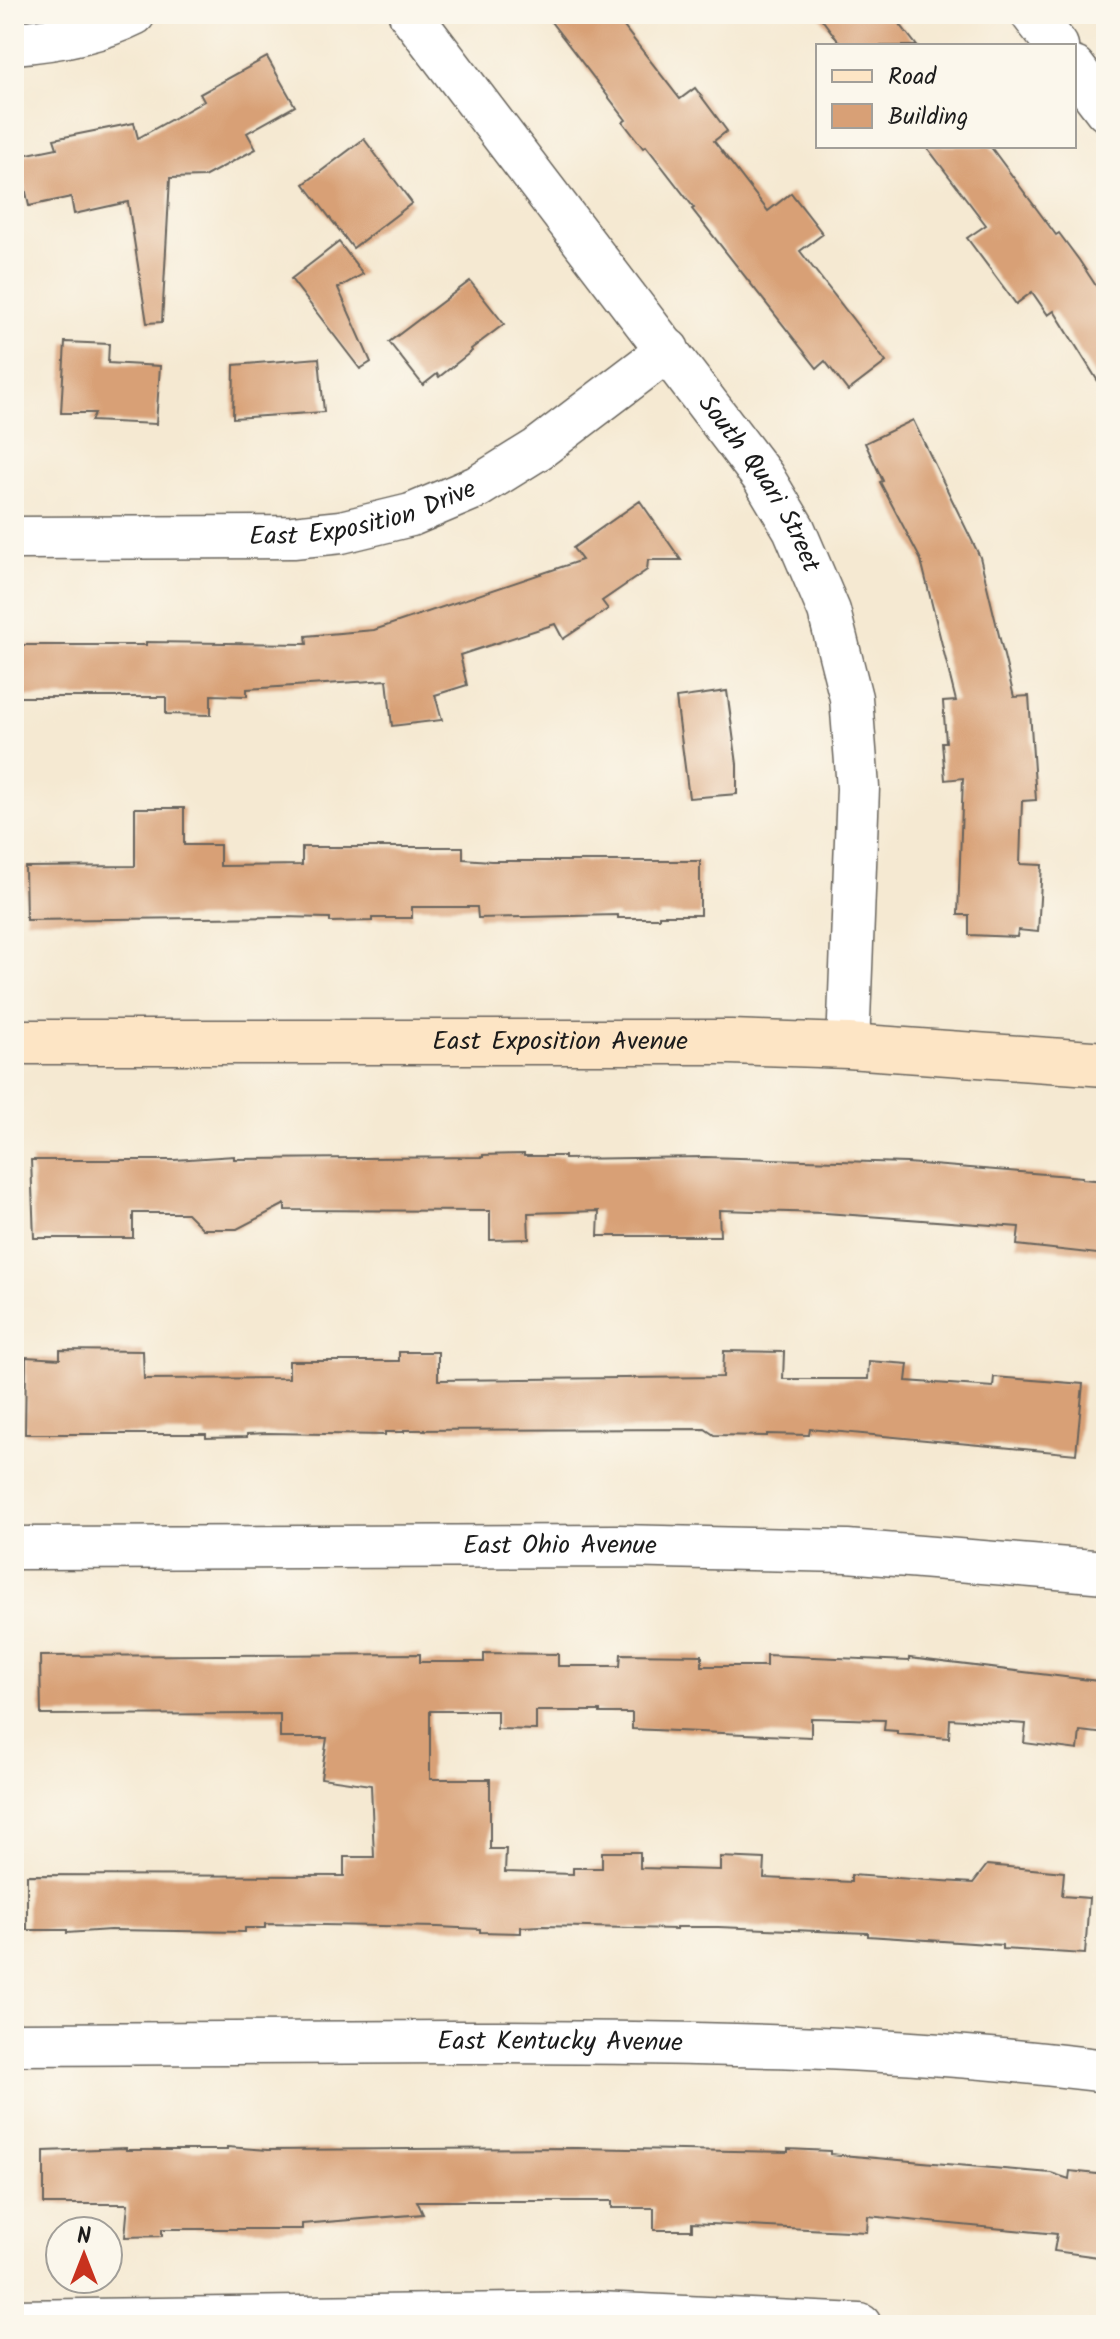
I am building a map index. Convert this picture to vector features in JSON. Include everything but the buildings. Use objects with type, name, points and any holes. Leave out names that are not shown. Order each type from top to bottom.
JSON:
[{"type":"street","points":[[14,43],[70,35],[134,14]]},
{"type":"street","name":"South Quari Street","points":[[410,14],[763,477],[794,529],[832,626],[851,698],[858,788],[848,1046]]},
{"type":"street","points":[[1032,14],[1055,44]]},
{"type":"street","points":[[1076,71],[1106,110]]},
{"type":"street","name":"East Exposition Drive","points":[[14,538],[293,537],[341,532],[411,515],[477,487],[538,449],[668,350]]},
{"type":"street","name":"East Exposition Avenue","points":[[14,1042],[731,1042],[848,1046],[1106,1064]]},
{"type":"street","name":"East Ohio Avenue","points":[[14,1548],[617,1546],[817,1550],[1106,1572]]},
{"type":"street","name":"East Kentucky Avenue","points":[[14,2044],[619,2042],[792,2045],[1027,2061],[1106,2071]]},
{"type":"street","points":[[14,2321],[598,2313],[860,2325]]}]
